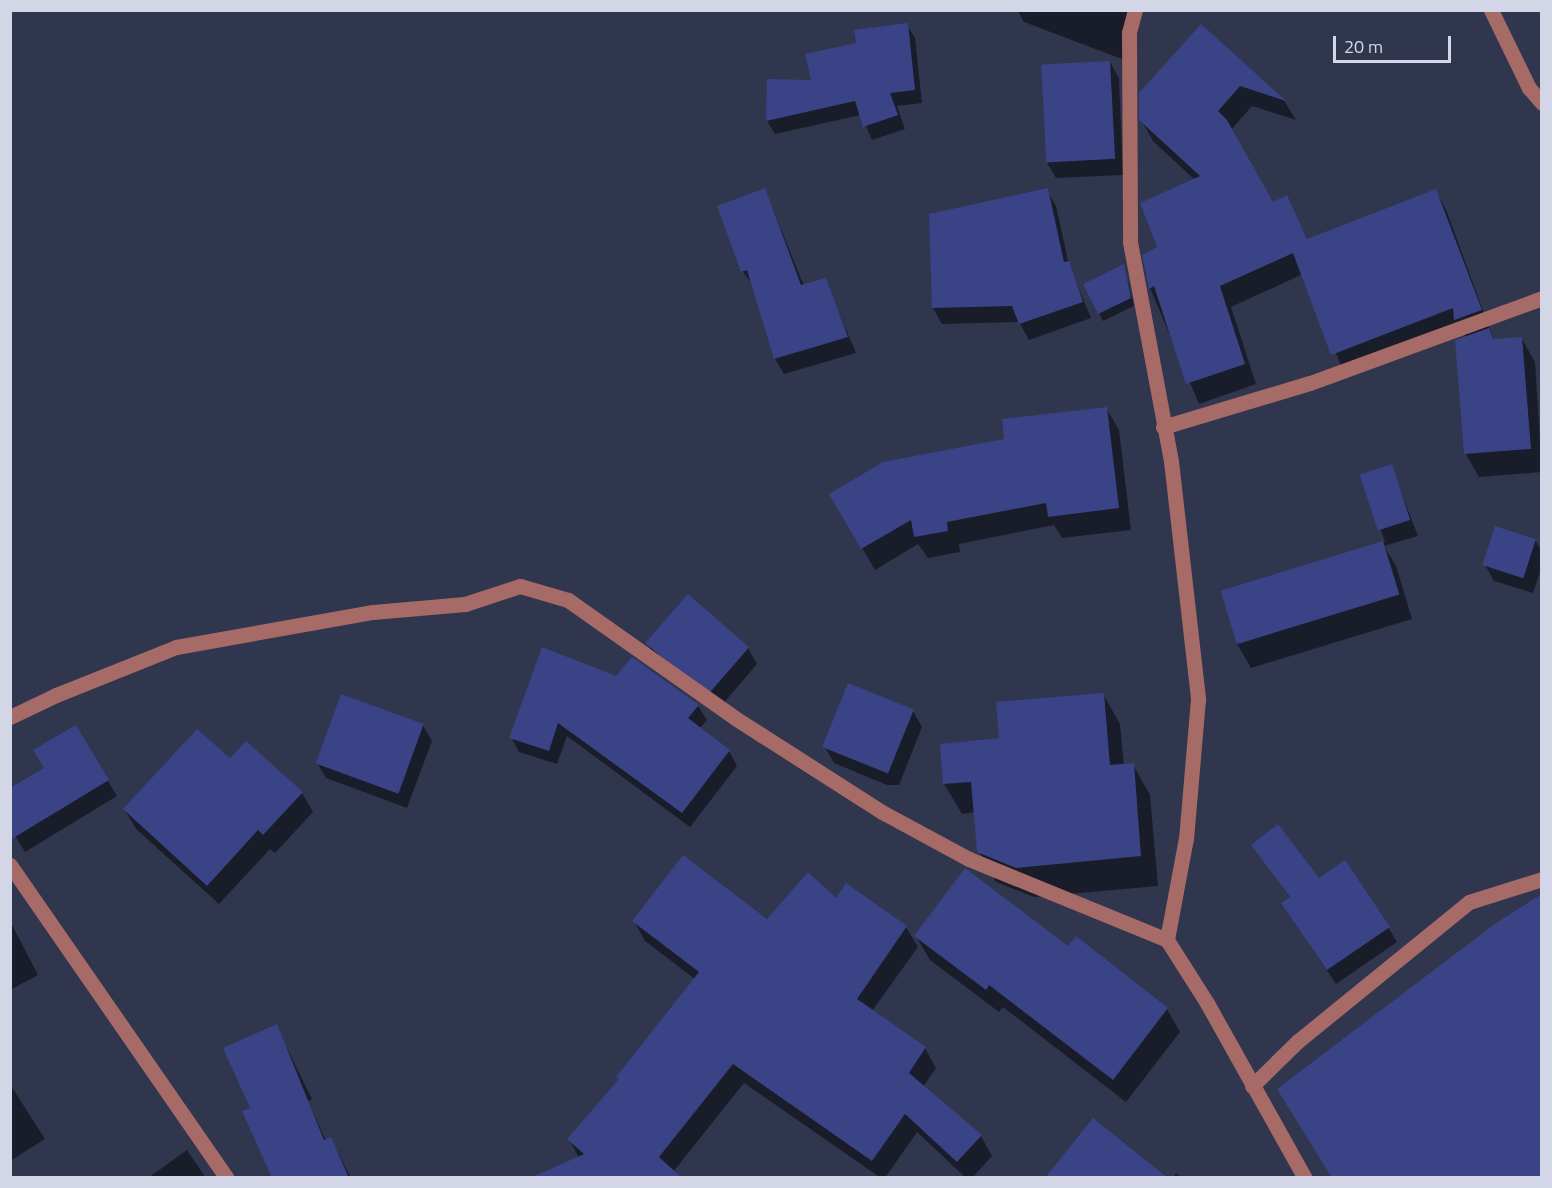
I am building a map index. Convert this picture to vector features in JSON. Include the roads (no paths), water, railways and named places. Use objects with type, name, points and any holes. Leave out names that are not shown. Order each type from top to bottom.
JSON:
[{"type":"street","points":[[1135,10],[1129,33],[1131,242],[1163,427],[1171,460],[1198,699],[1186,838],[1167,940]]},
{"type":"street","points":[[1491,10],[1529,88],[1542,103]]},
{"type":"street","points":[[1163,427],[1310,383],[1542,298]]},
{"type":"street","points":[[10,717],[56,694],[176,648],[373,612],[465,604],[520,586],[568,600],[735,718],[882,812],[969,859],[1167,940],[1207,1004],[1251,1086],[1305,1178]]},
{"type":"street","points":[[10,865],[227,1178]]},
{"type":"street","points":[[1251,1086],[1298,1041],[1469,902],[1542,879]]}]
